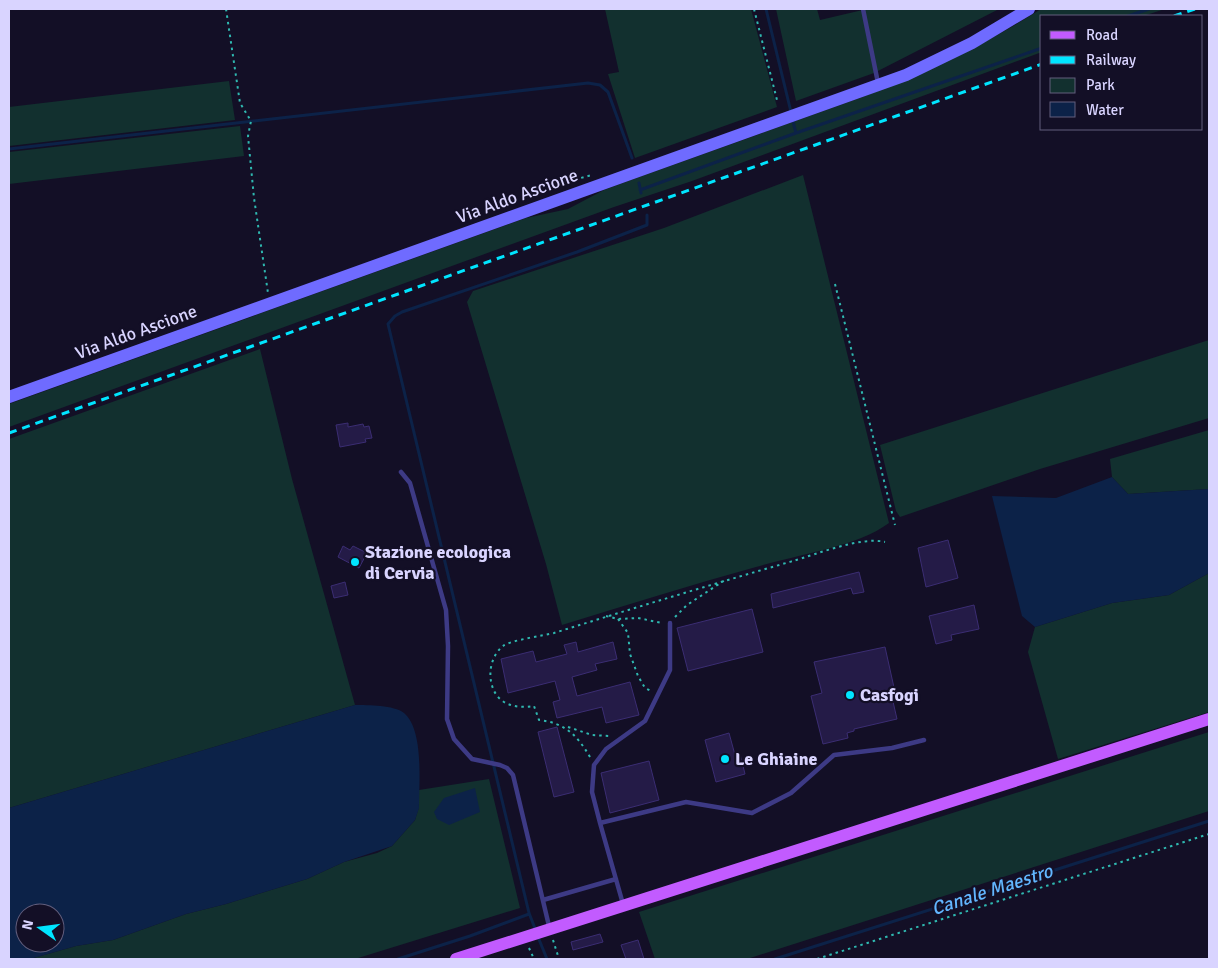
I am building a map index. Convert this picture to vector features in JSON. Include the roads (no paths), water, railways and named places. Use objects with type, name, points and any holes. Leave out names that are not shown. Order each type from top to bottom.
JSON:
[{"type":"main road","points":[[456,959],[623,904],[1209,719]]},
{"type":"street","name":"Via Aldo Ascione","points":[[9,397],[906,75],[972,43],[1029,9]]},
{"type":"lane","points":[[863,9],[879,85]]},
{"type":"lane","points":[[400,472],[410,483],[446,610],[448,646],[447,719],[454,739],[472,759],[488,764],[500,765],[507,768],[513,775],[543,900],[547,929]]},
{"type":"lane","points":[[623,904],[592,792],[594,765],[606,749],[645,721],[670,670],[670,623]]},
{"type":"lane","points":[[600,824],[686,802],[752,813],[791,793],[834,755],[892,748],[924,740]]},
{"type":"lane","points":[[543,900],[616,879]]},
{"type":"water","points":[[1112,477],[1128,494],[1209,489],[1209,573],[1169,595],[1112,603],[1035,627],[1022,616],[992,496],[1056,498]]},
{"type":"water","points":[[355,705],[394,708],[404,713],[410,721],[418,744],[420,771],[419,808],[415,820],[392,846],[344,862],[307,879],[226,904],[186,914],[113,940],[65,949],[65,903],[15,903],[15,953],[51,953],[30,959],[9,959],[9,808]]},
{"type":"water","points":[[475,788],[480,812],[449,825],[437,819],[434,812],[444,798]]},
{"type":"waterway","points":[[766,9],[791,112]]},
{"type":"waterway","points":[[1131,15],[1149,9]]},
{"type":"waterway","points":[[796,133],[1040,49]]},
{"type":"waterway","points":[[9,149],[588,83],[600,85],[608,92],[632,158]]},
{"type":"waterway","points":[[640,190],[796,133],[792,118]]},
{"type":"waterway","points":[[639,183],[641,193]]},
{"type":"waterway","points":[[536,931],[529,913],[388,324],[395,316],[402,312],[577,252],[647,225],[647,215]]},
{"type":"waterway","name":"Canale Maestro","points":[[775,959],[1209,821]]},
{"type":"waterway","points":[[398,959],[470,936],[529,914]]},
{"type":"waterway","points":[[538,937],[547,959]]},
{"type":"railway","points":[[1177,15],[1195,9]]},
{"type":"railway","points":[[9,433],[1040,65]]},
{"type":"place","name":"Stazione ecologica di Cervia","points":[[355,562]]},
{"type":"place","name":"Casfogi","points":[[850,695]]},
{"type":"place","name":"Le Ghiaine","points":[[725,759]]}]
